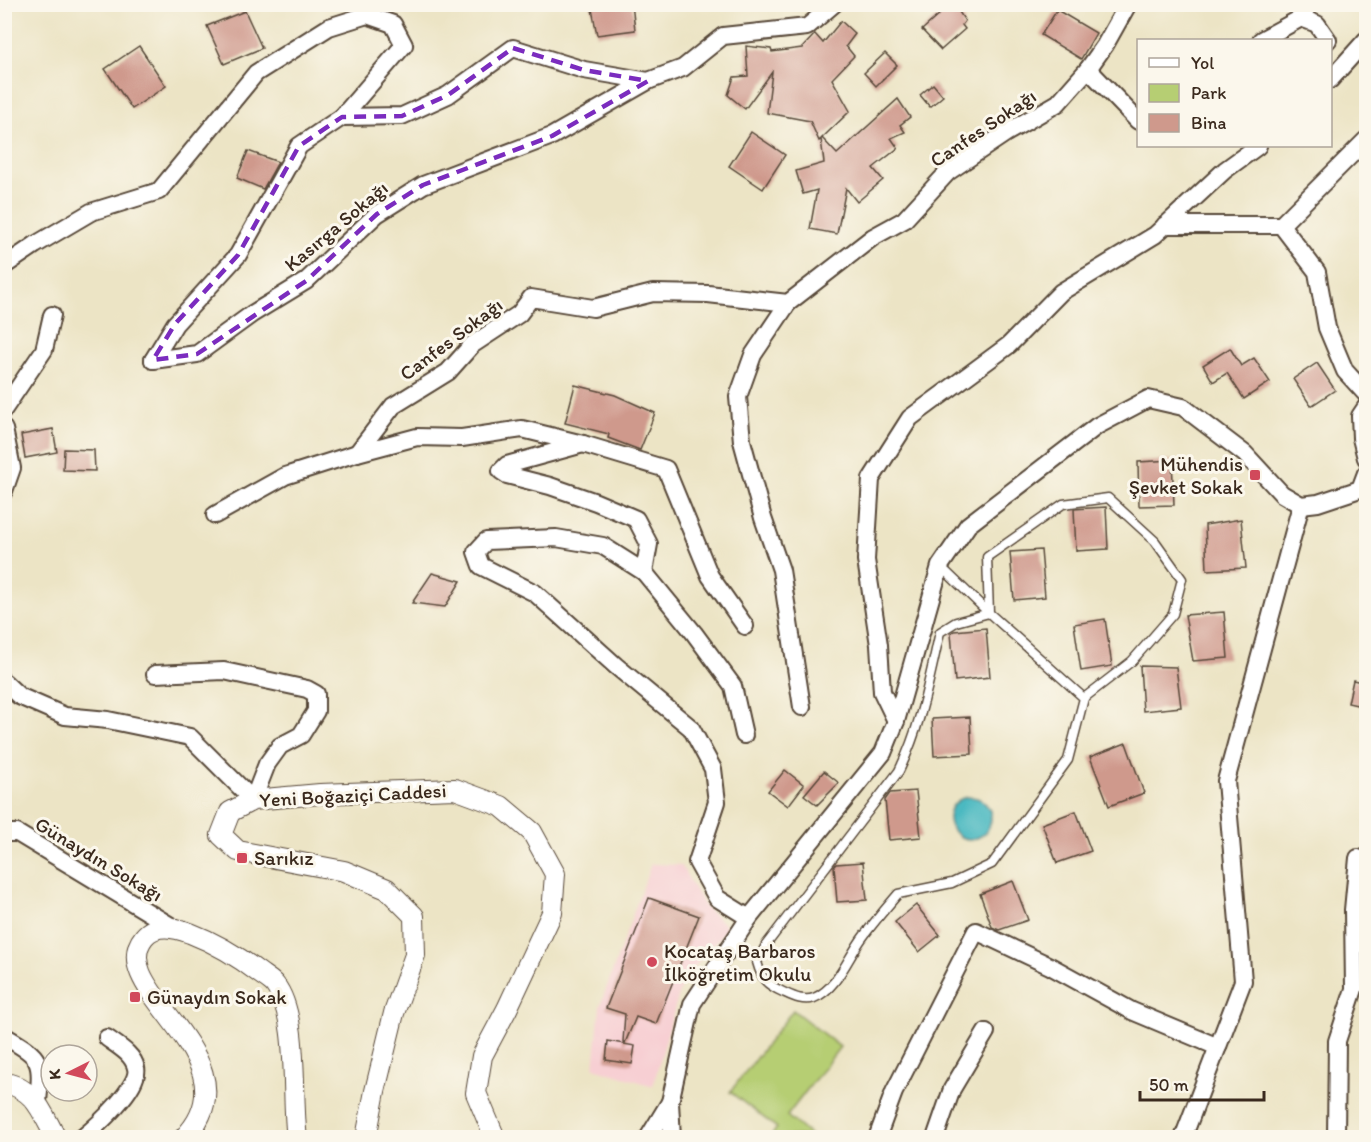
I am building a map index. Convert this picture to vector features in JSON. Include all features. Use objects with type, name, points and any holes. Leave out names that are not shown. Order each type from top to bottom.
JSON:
[{"type":"street","name":"Kasırga Sokağı","points":[[342,117],[299,146],[238,255],[175,324],[153,360],[197,354],[252,314],[306,281],[377,214],[423,185],[552,136],[648,81],[683,68],[723,36],[807,27],[834,4]]},
{"type":"street","name":"Canfes Sokağı","points":[[357,453],[393,406],[448,372],[472,345],[519,314],[531,298],[593,308],[653,293],[708,294],[788,303],[873,237],[904,220],[948,172],[1006,133],[1058,103],[1088,69],[1105,45],[1128,4]]},
{"type":"street","points":[[1263,39],[1305,11],[1327,39]]},
{"type":"street","points":[[4,266],[35,244],[91,213],[159,191],[256,74],[329,27],[367,15],[393,24],[404,45],[342,117]]},
{"type":"street","points":[[1332,78],[1366,40]]},
{"type":"street","points":[[342,117],[402,116],[448,95],[513,48],[584,70],[648,81]]},
{"type":"street","points":[[1332,48],[1344,65]]},
{"type":"street","points":[[1088,69],[1137,120]]},
{"type":"street","points":[[1165,225],[1281,225],[1366,140]]},
{"type":"street","points":[[896,721],[882,692],[879,645],[866,560],[871,479],[910,418],[1009,345],[1061,292],[1155,235],[1225,170],[1257,147]]},
{"type":"street","points":[[1281,225],[1317,272],[1327,328],[1345,371],[1366,394]]},
{"type":"street","points":[[788,303],[753,355],[738,397],[742,441],[781,570],[802,707]]},
{"type":"street","points":[[4,409],[44,350],[52,315]]},
{"type":"street","points":[[672,1137],[670,1102],[692,1004],[749,918],[883,753],[896,721],[940,566],[968,525],[1097,426],[1148,399],[1184,407],[1245,454],[1282,494],[1300,505],[1318,503],[1360,489],[1366,473]]},
{"type":"street","points":[[1366,407],[1360,416],[1361,438],[1366,459]]},
{"type":"street","points":[[4,429],[12,468],[4,491]]},
{"type":"street","points":[[215,515],[285,476],[417,436],[462,438],[522,429],[583,444],[666,469],[710,576],[745,626]]},
{"type":"street","points":[[583,444],[507,465],[501,471],[507,475],[550,486],[596,502],[636,519],[650,544],[644,572]]},
{"type":"street","points":[[1183,1137],[1243,981],[1226,781],[1300,505]]},
{"type":"street","points":[[744,735],[732,686],[694,633],[644,572],[603,546],[556,537],[486,541],[476,552],[481,566],[536,593],[616,666],[691,728],[713,769],[717,801],[697,862],[717,898],[749,918]]},
{"type":"street","points":[[4,682],[19,696],[65,716],[108,720],[190,737],[252,800],[267,764],[280,747],[301,735],[316,711],[316,694],[307,689],[224,671],[155,674]]},
{"type":"street","name":"Yeni Boğaziçi Caddesi","points":[[366,1137],[394,1013],[415,955],[414,915],[387,889],[344,870],[237,851],[221,835],[230,812],[252,800],[320,794],[455,789],[501,806],[532,832],[555,874],[552,913],[482,1056],[476,1093],[495,1137]]},
{"type":"street","name":"Günaydın Sokağı","points":[[4,833],[17,834],[171,926]]},
{"type":"street","points":[[1336,1137],[1337,1041],[1354,989],[1353,910],[1358,858]]},
{"type":"street","points":[[184,1137],[195,1127],[204,1103],[206,1086],[201,1066],[175,1023],[142,978],[137,963],[138,950],[144,936],[155,930],[171,926],[209,940],[245,962],[275,985],[286,1008],[292,1043],[297,1137]]},
{"type":"street","points":[[877,1137],[894,1092],[976,931],[1050,966],[1132,1011],[1218,1047]]},
{"type":"street","points":[[935,1137],[952,1089],[986,1032]]},
{"type":"street","points":[[6,1037],[31,1052],[41,1070],[38,1102]]},
{"type":"street","points":[[82,1137],[98,1125],[129,1088],[136,1074],[136,1067],[129,1054],[107,1038]]},
{"type":"street","points":[[4,1082],[18,1086],[38,1102],[56,1137]]},
{"type":"street","points":[[648,1137],[670,1102]]},
{"type":"lane","points":[[1108,498],[1155,541],[1182,579],[1173,614],[1132,660],[1084,698],[1068,760],[992,864],[952,884],[898,894],[862,938],[843,969],[826,990],[812,999],[797,999],[774,988],[762,979],[757,962],[766,945],[898,771],[912,745],[922,712],[940,632],[956,622],[989,613],[987,557],[1063,504],[1108,498]]},
{"type":"lane","points":[[940,566],[1084,698]]},
{"type":"highlighted area","points":[[513,48],[584,70],[648,81],[552,136],[423,185],[377,214],[306,281],[197,354],[153,360],[175,324],[238,255],[299,146],[342,117],[402,116],[448,95]]},
{"type":"shaded area","points":[[651,864],[681,865],[704,906],[728,927],[682,982],[653,1086],[594,1068],[600,1006]]},
{"type":"green space","points":[[793,1010],[840,1047],[787,1116],[811,1136],[770,1137],[777,1128],[730,1092]]},
{"type":"water","points":[[970,797],[985,803],[991,818],[985,833],[970,839],[955,833],[949,818],[955,803]]},
{"type":"building","points":[[591,4],[632,4],[635,30],[597,35]]},
{"type":"building","points":[[951,4],[954,4],[965,21],[962,25],[965,29],[941,50],[922,30]]},
{"type":"building","points":[[1057,10],[1096,33],[1081,59],[1041,35]]},
{"type":"building","points":[[245,11],[262,48],[224,64],[207,26]]},
{"type":"building","points":[[841,21],[855,34],[846,46],[854,56],[832,79],[850,111],[822,138],[837,154],[898,99],[910,117],[900,125],[905,132],[891,138],[898,148],[873,168],[883,180],[857,202],[846,188],[837,234],[810,229],[817,190],[803,194],[796,171],[824,163],[821,139],[819,141],[810,121],[767,113],[772,72],[745,109],[728,95],[734,77],[748,76],[746,46],[771,49],[772,52],[802,48],[815,34],[823,43]]},
{"type":"building","points":[[139,46],[166,86],[132,109],[105,69]]},
{"type":"building","points":[[885,53],[897,65],[876,86],[864,73]]},
{"type":"building","points":[[933,84],[943,96],[930,107],[920,95]]},
{"type":"building","points":[[751,132],[785,155],[763,189],[729,166]]},
{"type":"building","points":[[248,151],[278,162],[263,189],[237,178]]},
{"type":"building","points":[[1230,348],[1241,366],[1254,358],[1270,382],[1244,399],[1227,373],[1213,382],[1203,365]]},
{"type":"building","points":[[1317,363],[1335,390],[1311,406],[1293,379]]},
{"type":"building","points":[[575,385],[615,395],[655,413],[640,450],[608,438],[609,434],[565,423]]},
{"type":"building","points":[[53,429],[57,452],[25,458],[21,435]]},
{"type":"building","points":[[64,449],[94,450],[95,471],[63,470]]},
{"type":"building","points":[[1172,460],[1174,505],[1139,506],[1138,462]]},
{"type":"building","points":[[1106,507],[1108,549],[1076,551],[1074,509]]},
{"type":"building","points":[[1241,519],[1246,568],[1207,570],[1205,525]]},
{"type":"building","points":[[1041,550],[1045,597],[1014,600],[1010,552]]},
{"type":"building","points":[[432,573],[461,581],[445,607],[412,603]]},
{"type":"building","points":[[1224,612],[1228,658],[1193,661],[1185,615]]},
{"type":"building","points":[[1105,619],[1112,666],[1081,671],[1074,624]]},
{"type":"building","points":[[986,628],[990,677],[955,681],[951,633]]},
{"type":"building","points":[[1140,666],[1176,667],[1181,707],[1143,711]]},
{"type":"building","points":[[1353,680],[1366,683],[1366,707],[1348,703]]},
{"type":"building","points":[[970,717],[972,754],[934,756],[932,719]]},
{"type":"building","points":[[1126,743],[1144,793],[1109,806],[1090,757]]},
{"type":"building","points":[[785,770],[804,785],[788,806],[768,791]]},
{"type":"building","points":[[824,771],[839,783],[817,805],[804,795]]},
{"type":"building","points":[[916,791],[921,837],[889,840],[885,800],[890,793]]},
{"type":"building","points":[[1076,811],[1091,851],[1057,863],[1042,824]]},
{"type":"building","points":[[863,862],[867,900],[837,902],[834,866]]},
{"type":"building","points":[[1013,881],[1028,920],[999,930],[992,927],[980,894]]},
{"type":"building","name":"Kocataş Barbaros İlköğretim Okulu","points":[[649,898],[699,916],[656,1024],[636,1017],[625,1043],[623,1042],[625,1014],[606,1008]]},
{"type":"building","points":[[916,905],[940,935],[919,952],[895,922]]},
{"type":"building","points":[[608,1041],[635,1046],[632,1064],[606,1060]]},
{"type":"place","name":"Mühendis Şevket Sokak","points":[[1255,475]]},
{"type":"place","name":"Sarıkız","points":[[242,858]]},
{"type":"place","name":"Kocataş Barbaros İlköğretim Okulu","points":[[652,962]]},
{"type":"place","name":"Günaydın Sokak","points":[[135,997]]}]
